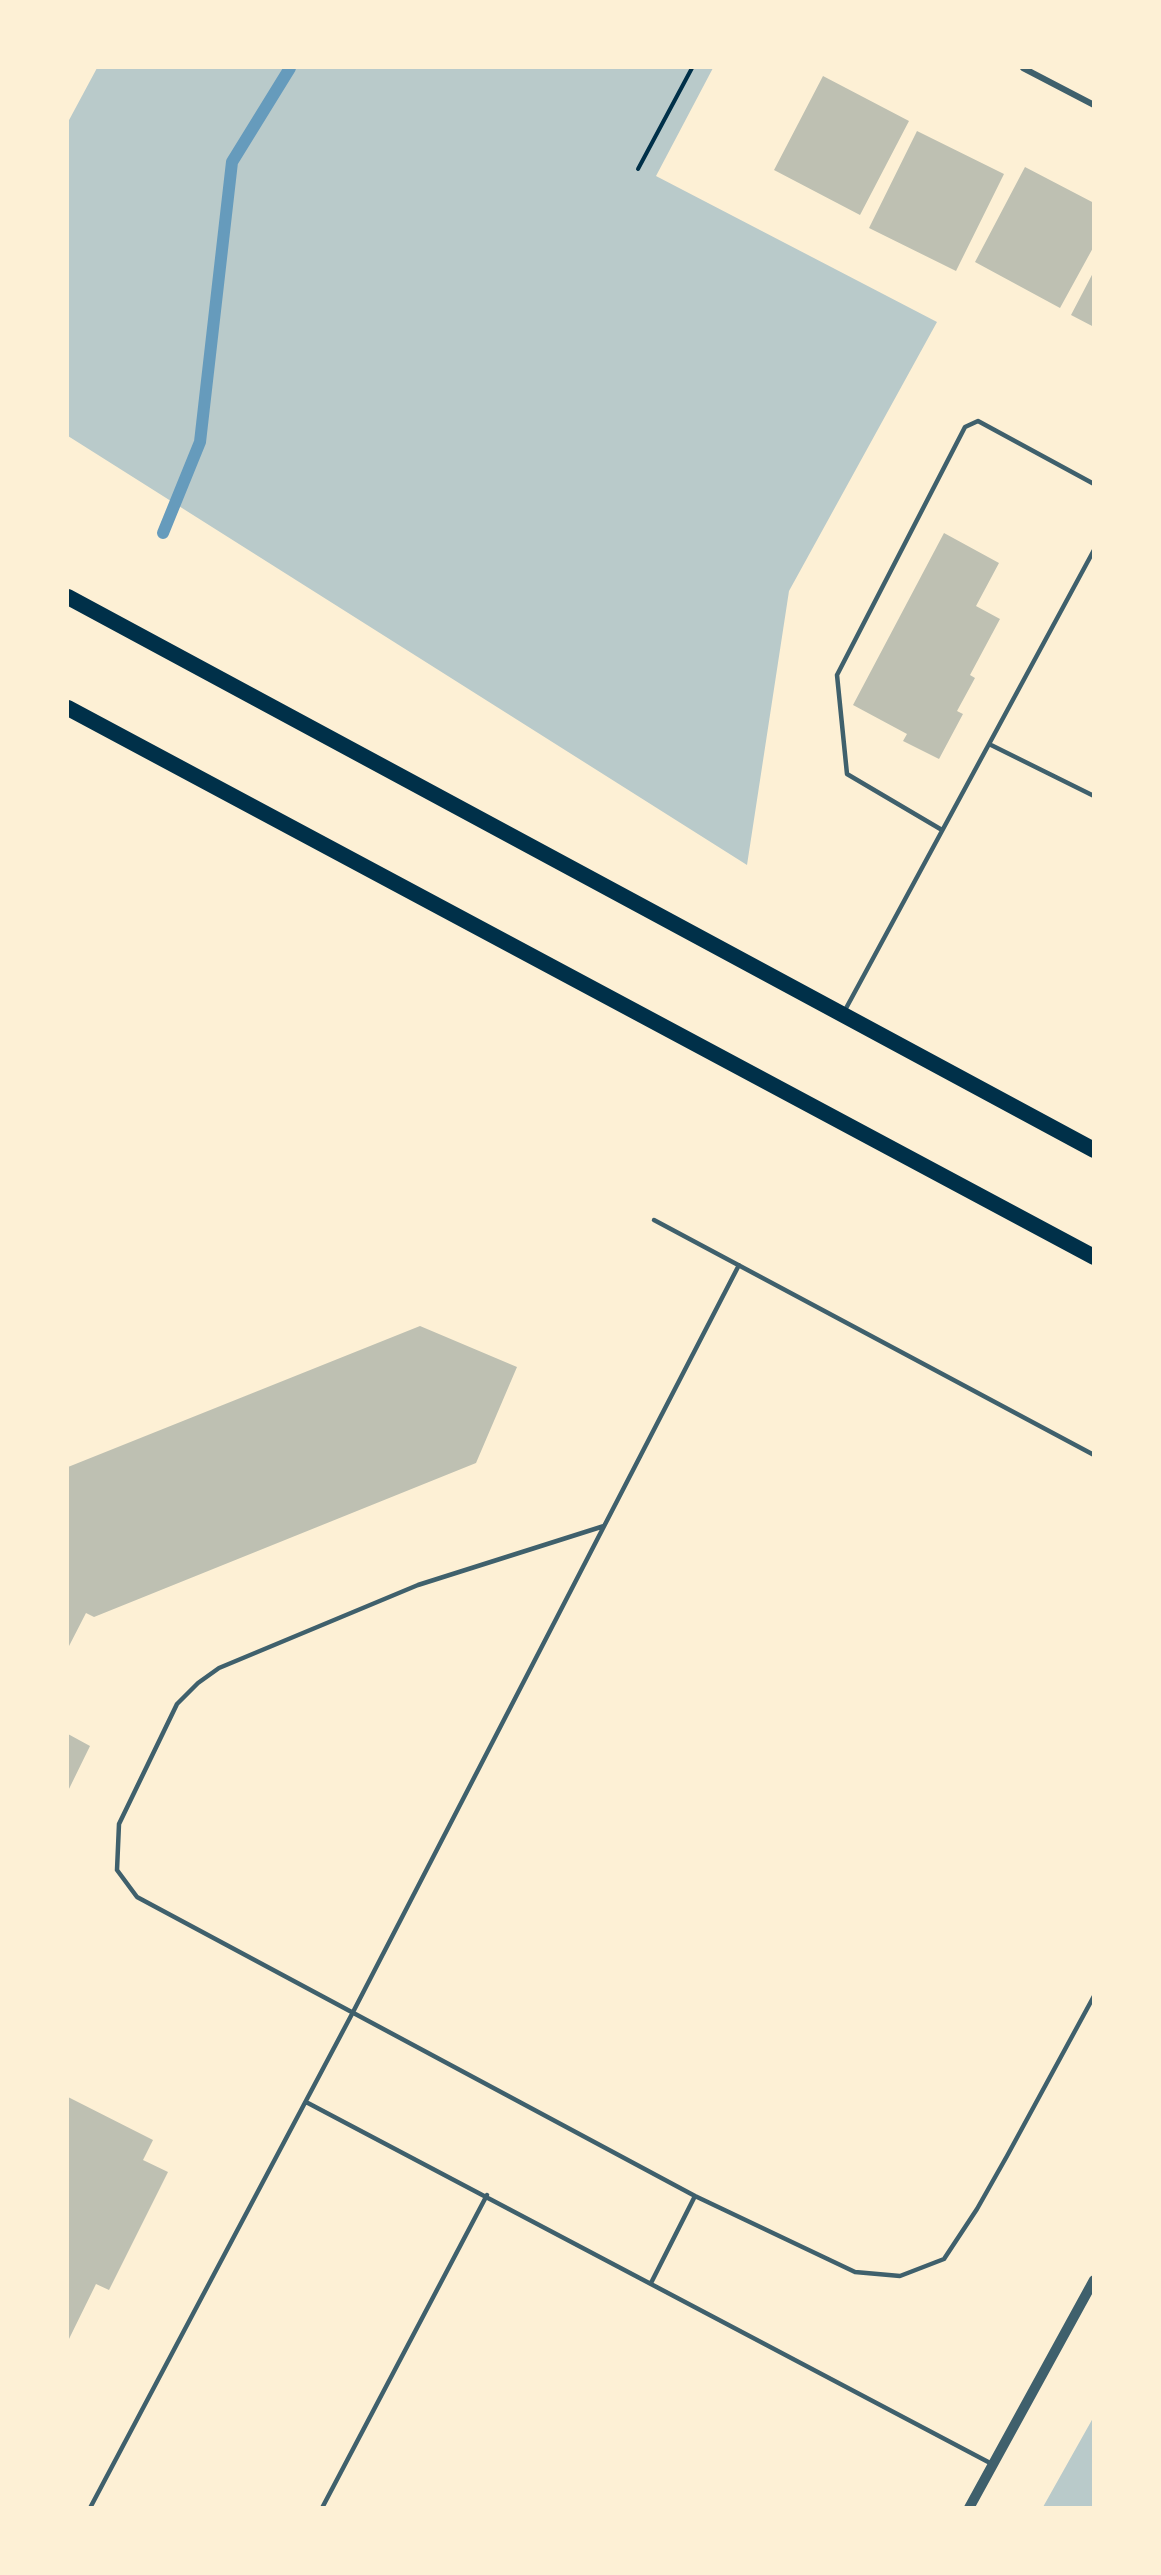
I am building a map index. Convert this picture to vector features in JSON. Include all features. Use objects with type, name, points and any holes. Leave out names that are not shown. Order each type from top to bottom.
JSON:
[{"type":"highway","points":[[68,597],[1094,1150]]},
{"type":"highway","points":[[68,708],[1094,1257]]},
{"type":"street","points":[[1023,68],[1094,105]]},
{"type":"street","points":[[969,2508],[1094,2280]]},
{"type":"lane","points":[[942,830],[847,774],[837,675],[965,427],[978,421],[1094,484]]},
{"type":"lane","points":[[843,1015],[1094,550]]},
{"type":"lane","points":[[989,744],[1094,796]]},
{"type":"lane","points":[[654,1220],[1094,1455]]},
{"type":"lane","points":[[90,2508],[352,2014],[739,1265]]},
{"type":"lane","points":[[604,1526],[418,1585],[219,1668],[198,1683],[177,1704],[119,1824],[117,1870],[137,1897],[695,2196],[855,2272],[900,2276],[944,2259],[977,2209],[1094,1996]]},
{"type":"lane","points":[[306,2102],[487,2195],[992,2464]]},
{"type":"lane","points":[[322,2508],[487,2195]]},
{"type":"lane","points":[[651,2283],[695,2196]]},
{"type":"path","points":[[638,169],[692,68]]},
{"type":"shaded area","points":[[97,68],[713,68],[656,176],[937,322],[789,591],[747,865],[68,436],[68,122]]},
{"type":"shaded area","points":[[1093,2418],[1093,2507],[1043,2507]]},
{"type":"building","points":[[823,76],[909,121],[860,215],[774,170]]},
{"type":"building","points":[[917,131],[1004,174],[956,271],[869,228]]},
{"type":"building","points":[[1025,167],[1094,203],[1094,246],[1060,308],[975,262]]},
{"type":"building","points":[[1094,271],[1094,327],[1071,315]]},
{"type":"building","points":[[944,533],[999,563],[976,606],[1000,619],[970,675],[975,678],[957,711],[963,714],[939,759],[903,741],[907,734],[853,705]]},
{"type":"building","points":[[420,1326],[517,1367],[476,1463],[94,1617],[86,1613],[68,1648],[68,1467]]},
{"type":"building","points":[[68,1734],[90,1746],[68,1791]]},
{"type":"building","points":[[68,2097],[153,2140],[143,2160],[168,2172],[109,2290],[96,2284],[68,2341]]},
{"type":"waterway","points":[[163,533],[200,442],[232,162],[290,68]]}]
